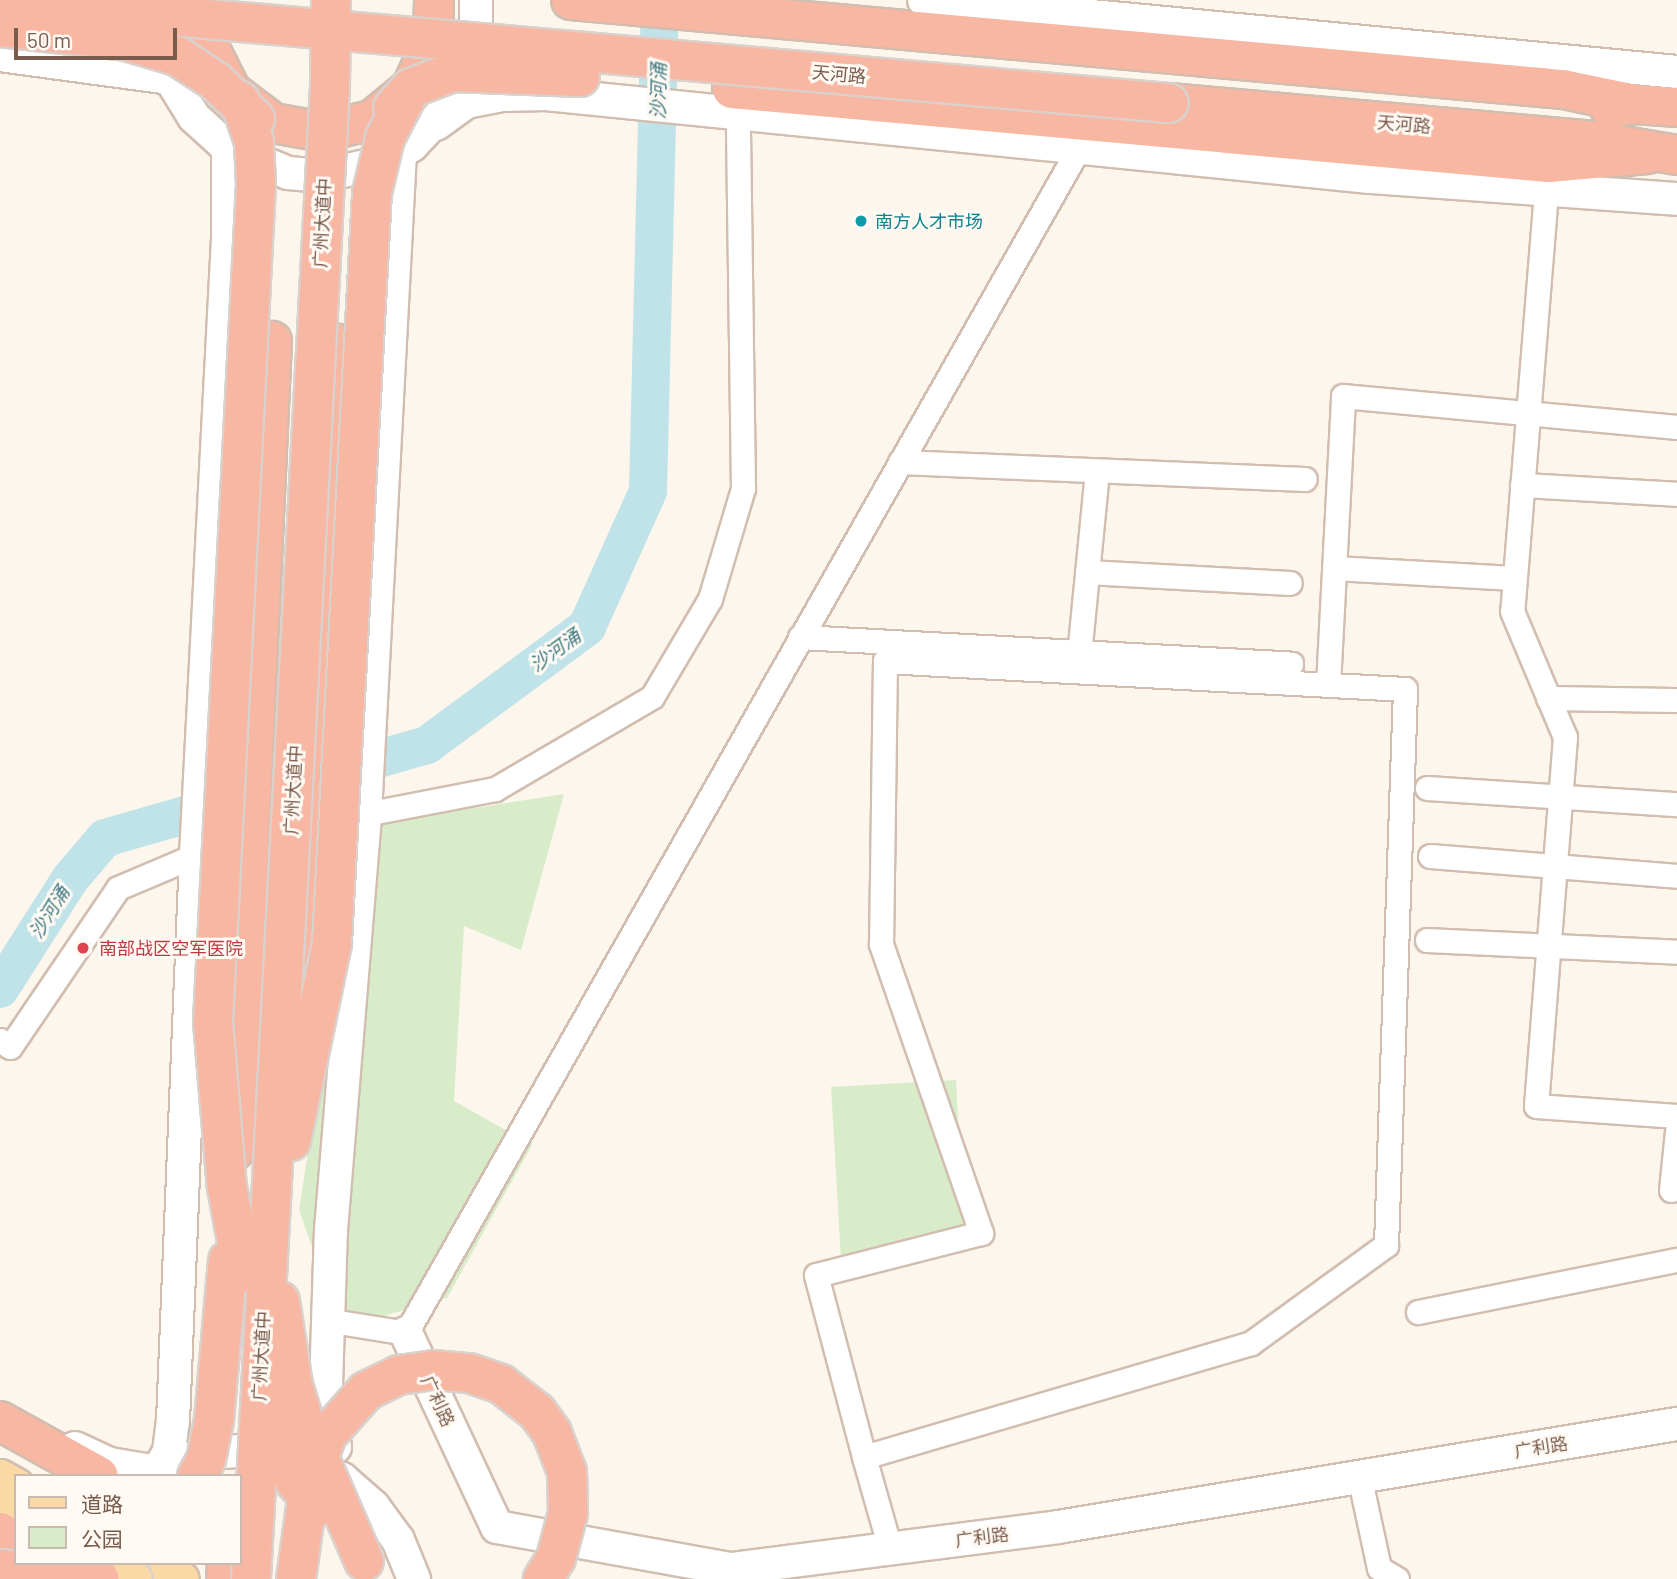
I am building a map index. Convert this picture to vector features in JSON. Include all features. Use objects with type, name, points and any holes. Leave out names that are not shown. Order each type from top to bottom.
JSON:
[{"type":"highway","points":[[205,0],[210,55],[240,101],[262,128],[273,159],[272,341],[251,795],[254,1261]]},
{"type":"highway","name":"天河路","points":[[273,0],[1170,91],[1594,141],[1663,155]]},
{"type":"highway","name":"广州大道中","points":[[232,1474],[254,1261],[307,0]]},
{"type":"highway","name":"广州大道中","points":[[242,1477],[330,86],[331,0]]},
{"type":"highway","points":[[198,1474],[206,1460],[254,1261],[315,1043],[332,943],[372,193],[385,138],[433,41],[434,0]]},
{"type":"highway","points":[[571,0],[738,18],[1563,89],[1635,104]]},
{"type":"highway","name":"天河路","points":[[0,1],[1170,91],[1578,113],[1635,104],[1677,107]]},
{"type":"highway","points":[[0,27],[148,46],[198,68],[240,101],[285,127],[335,131],[383,114],[411,88],[453,72],[492,71],[731,105],[862,101],[1548,178],[1663,155]]},
{"type":"highway","points":[[862,101],[850,68],[855,43],[867,29]]},
{"type":"highway","points":[[254,1261],[286,1105],[316,777],[346,202],[354,162],[372,131],[411,88]]},
{"type":"highway","points":[[240,101],[254,142],[256,184],[213,1023],[227,1188],[254,1261],[280,1312],[306,1427],[367,1570]]},
{"type":"highway","points":[[280,1312],[284,1462],[296,1483],[327,1515],[367,1570]]},
{"type":"highway","points":[[237,1567],[297,1579],[309,1485],[327,1435],[366,1391],[398,1375],[433,1370],[469,1373],[502,1384],[537,1412],[552,1433],[567,1472],[568,1513],[561,1546],[543,1579]]},
{"type":"highway","points":[[0,1421],[95,1474]]},
{"type":"highway","points":[[0,1448],[47,1474]]},
{"type":"highway","points":[[242,1485],[289,1493],[327,1515]]},
{"type":"highway","points":[[57,1565],[75,1579]]},
{"type":"highway","points":[[0,1566],[100,1579]]},
{"type":"highway","points":[[237,1567],[281,1579]]},
{"type":"main road","points":[[110,1565],[134,1579]]},
{"type":"main road","points":[[156,1565],[181,1579]]},
{"type":"street","points":[[159,0],[160,38],[170,78],[194,117],[228,148],[256,164],[320,176],[353,172],[400,152],[466,102],[496,96],[731,105],[1079,148],[1548,178],[1677,199]]},
{"type":"street","points":[[436,124],[469,67],[477,35],[477,0]]},
{"type":"street","points":[[924,0],[1128,8],[1677,72]]},
{"type":"street","points":[[0,55],[170,78]]},
{"type":"street","points":[[365,814],[495,789],[652,698],[710,599],[743,488],[731,105]]},
{"type":"street","points":[[154,1474],[169,1452],[173,1421],[196,841],[228,227],[228,148]]},
{"type":"street","points":[[326,1320],[406,1333],[1079,148]]},
{"type":"street","points":[[342,1479],[326,1387],[326,1320],[365,814],[400,152]]},
{"type":"street","points":[[1548,178],[1511,611],[1565,737],[1536,1106],[1677,1116]]},
{"type":"street","points":[[1328,685],[1343,396],[1677,427]]},
{"type":"street","points":[[900,462],[1305,479]]},
{"type":"street","points":[[1079,655],[1097,472]]},
{"type":"street","points":[[1522,485],[1677,494]]},
{"type":"street","points":[[1334,568],[1514,578]]},
{"type":"street","points":[[1087,572],[1290,583]]},
{"type":"street","points":[[800,637],[1079,655],[1291,664]]},
{"type":"street","points":[[864,1457],[1251,1343],[1386,1245],[1405,689],[885,661],[881,944],[981,1233],[816,1275],[864,1457],[890,1548]]},
{"type":"street","points":[[1548,698],[1677,700]]},
{"type":"street","points":[[1427,788],[1677,804]]},
{"type":"street","points":[[0,1041],[10,1047],[118,888],[196,841]]},
{"type":"street","points":[[1430,856],[1677,876]]},
{"type":"street","points":[[1427,940],[1677,952]]},
{"type":"street","points":[[1674,1199],[1677,1131]]},
{"type":"street","points":[[1418,1312],[1677,1260]]},
{"type":"street","name":"广利路","points":[[406,1333],[497,1527],[731,1569],[1360,1480],[1677,1424]]},
{"type":"street","points":[[0,1407],[110,1464],[154,1474],[207,1453],[254,1450],[300,1459],[342,1479],[373,1506],[398,1539],[414,1579]]},
{"type":"street","points":[[1360,1480],[1379,1568],[1397,1579]]},
{"type":"street","points":[[0,1566],[25,1579]]},
{"type":"green space","points":[[564,794],[521,950],[464,926],[454,1101],[532,1145],[447,1298],[341,1328],[299,1210],[359,826]]},
{"type":"green space","points":[[956,1080],[965,1253],[841,1260],[831,1087]]},
{"type":"waterway","name":"沙河涌","points":[[0,989],[70,879],[105,838],[427,745],[587,627],[648,491],[660,0]]},
{"type":"place","name":"南方人才市场","points":[[861,221]]},
{"type":"place","name":"南部战区空军医院","points":[[83,948]]}]
